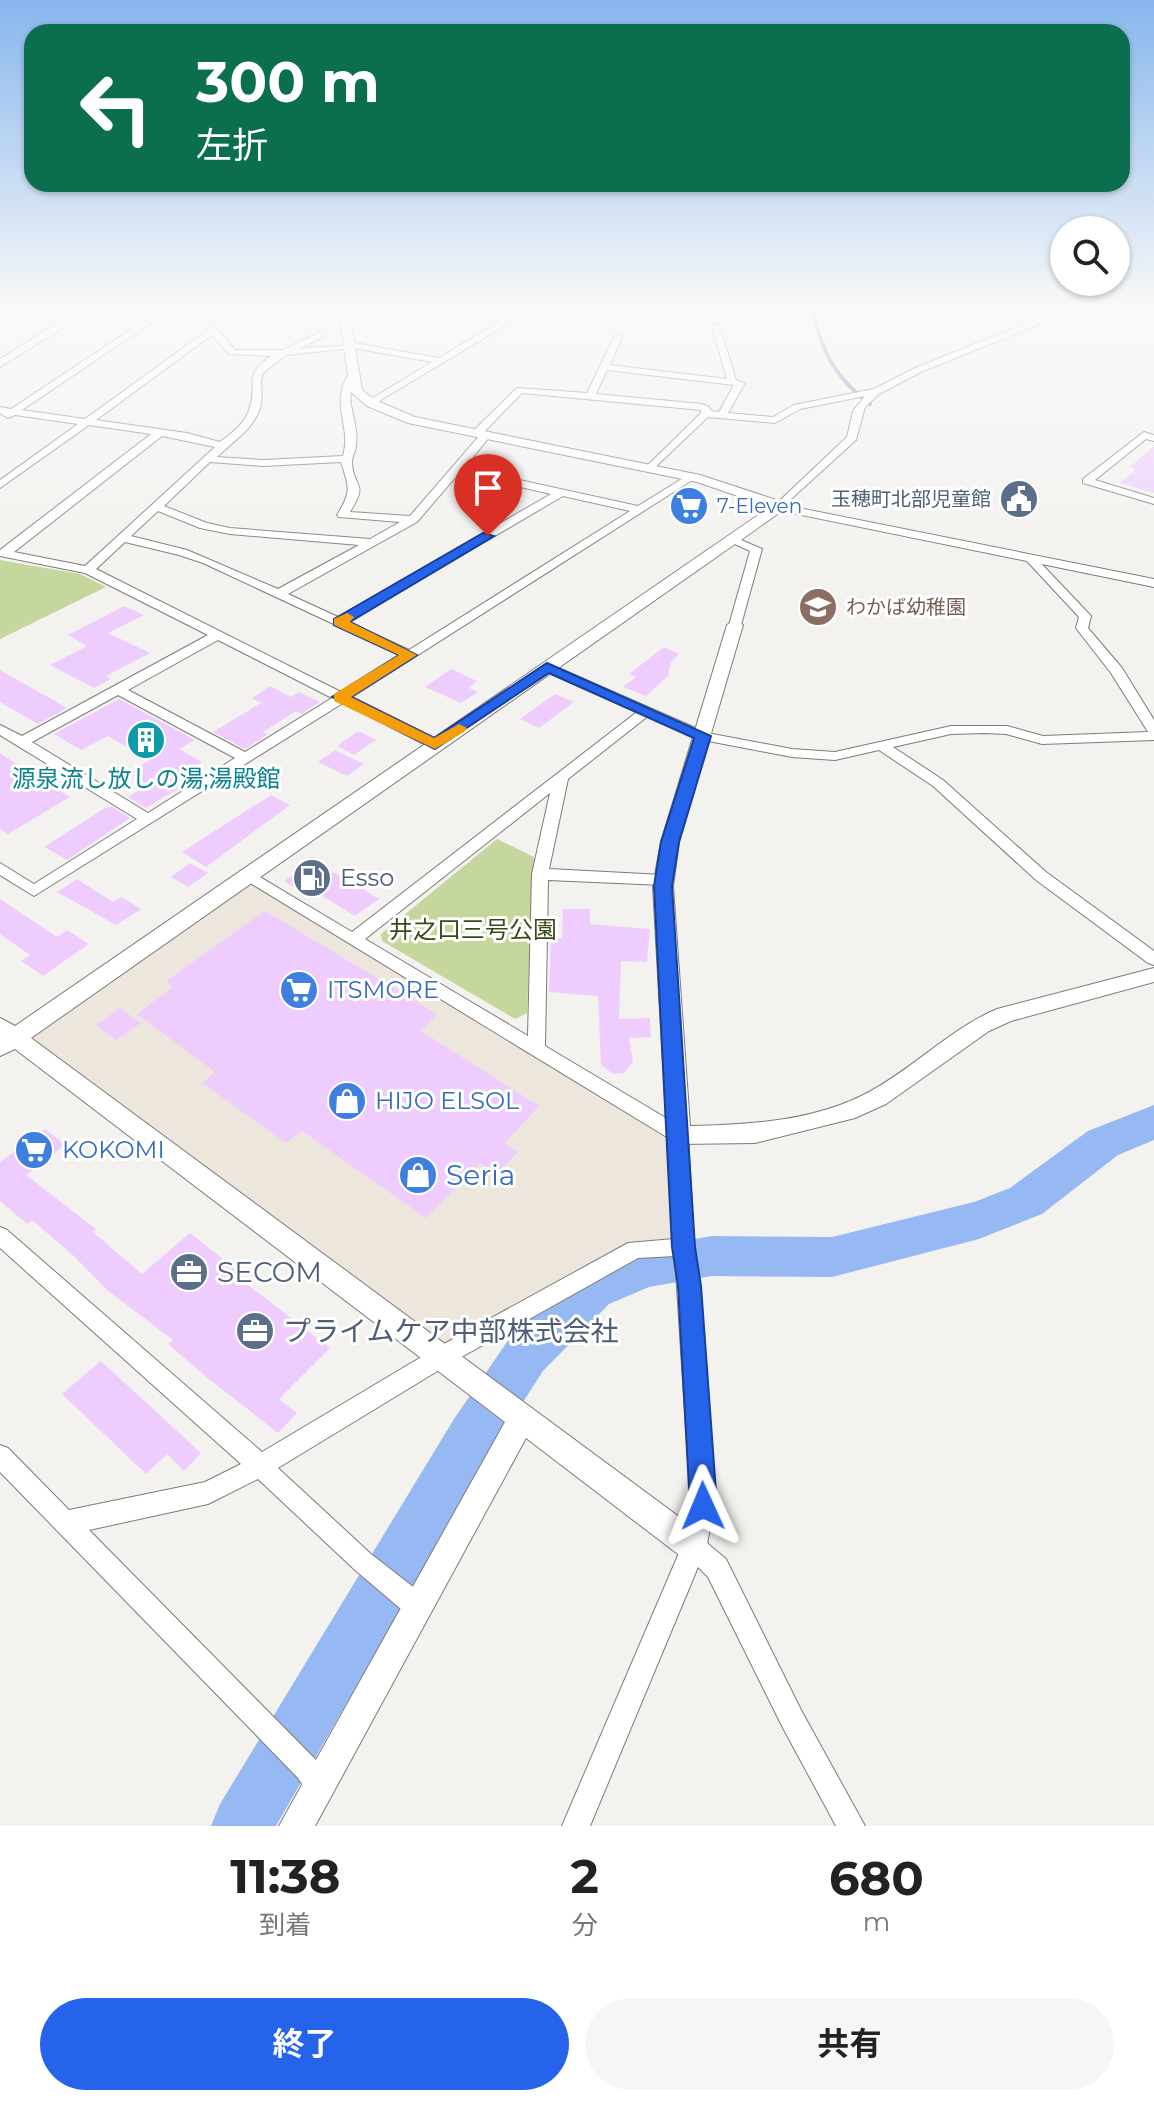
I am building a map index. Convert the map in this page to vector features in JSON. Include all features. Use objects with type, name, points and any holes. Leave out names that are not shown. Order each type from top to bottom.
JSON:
[{"type":"street","points":[[0,420],[37,395]]},
{"type":"street","points":[[0,485],[123,395]]},
{"type":"street","points":[[88,570],[254,415],[257,395]]},
{"type":"street","points":[[345,395],[352,443],[347,459],[355,487],[343,515],[413,520]]},
{"type":"street","points":[[361,395],[371,403],[412,420],[692,477],[739,490],[779,507],[1154,583]]},
{"type":"street","points":[[371,403],[384,395]]},
{"type":"street","points":[[279,594],[413,520],[515,395]]},
{"type":"street","points":[[572,395],[702,407],[706,409],[706,414]]},
{"type":"street","points":[[722,415],[733,395]]},
{"type":"street","points":[[650,469],[706,414],[775,420],[797,407],[857,395]]},
{"type":"street","points":[[851,1826],[792,1719],[717,1568],[694,1547],[480,1385],[5,1037],[779,507],[852,438],[859,407],[873,395]]},
{"type":"street","points":[[0,410],[160,432],[222,446]]},
{"type":"street","points":[[2,554],[160,432]]},
{"type":"street","points":[[1154,438],[1144,435],[1087,481],[1154,501]]},
{"type":"street","points":[[207,459],[263,463],[347,459]]},
{"type":"street","points":[[455,469],[639,510]]},
{"type":"street","points":[[0,868],[34,891],[692,477]]},
{"type":"street","points":[[339,622],[562,492]]},
{"type":"street","points":[[157,507],[204,526],[230,531],[373,543]]},
{"type":"street","points":[[125,538],[183,552],[410,655]]},
{"type":"street","points":[[576,1826],[694,1547],[703,1506],[684,1248],[663,880],[670,842],[756,549],[732,539]]},
{"type":"street","points":[[2,554],[88,570],[435,744]]},
{"type":"street","points":[[547,667],[703,736],[792,753],[835,756],[951,730],[1007,730],[1042,740],[1154,734],[1117,671],[1082,628],[1085,616],[1031,559]]},
{"type":"street","points":[[22,742],[218,635]]},
{"type":"street","points":[[118,690],[244,757]]},
{"type":"street","points":[[353,940],[646,711]]},
{"type":"street","points":[[0,729],[147,819]]},
{"type":"street","points":[[884,747],[938,783],[1041,876],[1154,959]]},
{"type":"street","points":[[536,1049],[540,874],[561,777]]},
{"type":"street","points":[[540,874],[663,880]]},
{"type":"street","points":[[245,875],[679,1135],[755,1134],[847,1112],[878,1098],[981,1025],[1005,1015],[1154,975]]},
{"type":"street","points":[[0,1236],[411,1602]]},
{"type":"street","points":[[64,1523],[208,1493],[260,1466],[441,1357],[635,1249],[684,1248]]},
{"type":"street","points":[[296,1826],[313,1777],[518,1415]]},
{"type":"street","points":[[0,1456],[313,1777]]},
{"type":"shaded area","points":[[245,875],[679,1135],[684,1247],[635,1249],[441,1357],[15,1038]]},
{"type":"green space","points":[[0,560],[80,574],[106,587],[0,639]]},
{"type":"green space","name":"井之口三号公園","points":[[497,839],[534,857],[527,1013],[515,1019],[382,941],[381,934]]},
{"type":"building","points":[[1154,446],[1154,493],[1120,483],[1136,469],[1130,467]]},
{"type":"building","points":[[124,606],[144,615],[108,633],[150,653],[106,676],[111,679],[94,688],[50,665],[87,646],[68,635]]},
{"type":"building","points":[[664,647],[679,654],[671,662],[668,676],[646,696],[623,687],[636,677],[629,674]]},
{"type":"building","points":[[451,669],[477,681],[469,688],[478,692],[461,703],[425,687]]},
{"type":"building","points":[[0,670],[67,708],[38,724],[0,702]]},
{"type":"building","points":[[270,686],[291,697],[299,692],[320,702],[301,714],[296,711],[263,732],[268,734],[245,749],[213,732],[261,703],[252,698]]},
{"type":"building","points":[[555,694],[574,702],[539,728],[520,719]]},
{"type":"building","points":[[119,699],[195,740],[179,749],[202,762],[176,779],[186,784],[146,808],[128,797],[148,785],[128,773],[150,760],[108,736],[81,750],[54,734]]},
{"type":"building","points":[[358,731],[376,740],[354,755],[337,746]]},
{"type":"building","points":[[335,750],[364,764],[347,776],[318,762]]},
{"type":"building","points":[[0,753],[70,797],[8,834],[0,829]]},
{"type":"building","points":[[271,795],[290,805],[206,867],[182,852]]},
{"type":"building","points":[[112,807],[130,818],[67,860],[44,847],[105,808]]},
{"type":"building","points":[[313,861],[379,899],[355,916],[319,894],[313,899],[284,881]]},
{"type":"building","points":[[190,863],[208,873],[188,887],[171,877]]},
{"type":"building","points":[[77,879],[113,902],[121,897],[141,909],[116,925],[57,892]]},
{"type":"building","points":[[0,899],[57,937],[67,930],[89,944],[43,976],[21,961],[30,955],[0,934]]},
{"type":"building","points":[[563,909],[590,909],[590,924],[650,929],[647,962],[621,961],[619,1019],[650,1018],[651,1037],[629,1038],[633,1062],[624,1073],[613,1074],[601,1065],[598,996],[549,992],[551,938],[562,938]]},
{"type":"building","points":[[265,911],[437,1014],[421,1031],[539,1106],[505,1143],[518,1152],[496,1174],[480,1163],[426,1218],[302,1131],[286,1143],[202,1083],[215,1072],[137,1014],[173,987],[166,981]]},
{"type":"building","points":[[120,1008],[141,1023],[116,1040],[96,1025]]},
{"type":"building","points":[[45,1129],[65,1145],[26,1175],[96,1229],[93,1232],[142,1274],[190,1233],[239,1272],[235,1275],[330,1348],[279,1399],[297,1413],[278,1433],[168,1344],[173,1340],[107,1290],[32,1220],[27,1224],[0,1201],[0,1162]]},
{"type":"building","points":[[101,1361],[201,1453],[184,1471],[167,1454],[146,1474],[62,1394]]},
{"type":"waterway","points":[[859,395],[870,404]]},
{"type":"waterway","points":[[242,1826],[472,1436],[526,1355],[593,1290],[644,1268],[712,1256],[832,1257],[979,1220],[1026,1201],[1103,1143],[1154,1122]]},
{"type":"slow traffic","points":[[347,617],[339,622],[410,655],[339,697],[435,744],[459,728]]},
{"type":"place","name":"玉穂町北部児童館","points":[[1019,499]]},
{"type":"place","name":"7-Eleven","points":[[689,506]]},
{"type":"place","name":"わかば幼稚園","points":[[818,607]]},
{"type":"place","name":"源泉流し放しの湯;湯殿館","points":[[146,740]]},
{"type":"place","name":"Esso","points":[[312,878]]},
{"type":"place","name":"ITSMORE","points":[[299,990]]},
{"type":"place","name":"HIJO ELSOL","points":[[347,1101]]},
{"type":"place","name":"KOKOMI","points":[[34,1150]]},
{"type":"place","name":"Seria","points":[[418,1175]]},
{"type":"place","name":"SECOM","points":[[189,1272]]},
{"type":"place","name":"プライムケア中部株式会社","points":[[255,1331]]},
{"type":"route","points":[[488,536],[339,622],[410,655],[339,697],[435,744],[547,667],[703,736],[670,842],[663,886],[703,1506]]}]
